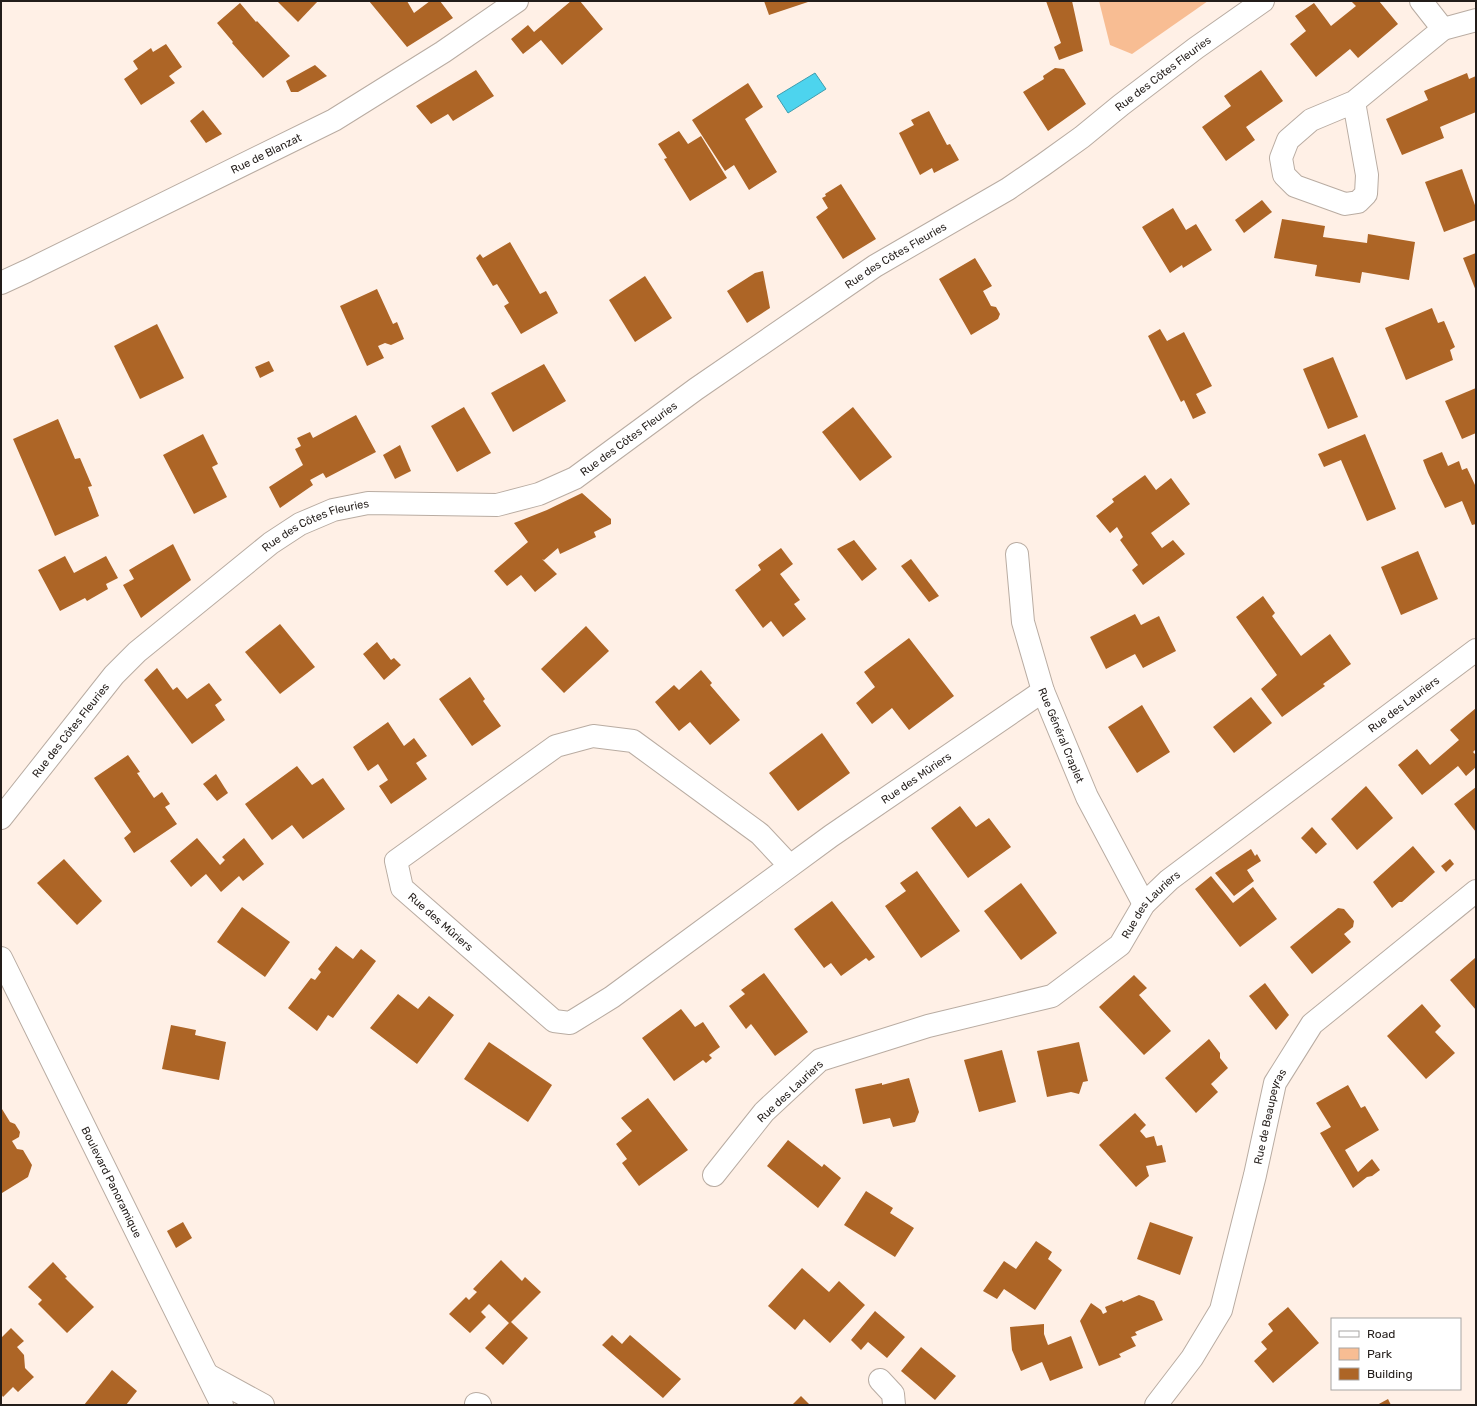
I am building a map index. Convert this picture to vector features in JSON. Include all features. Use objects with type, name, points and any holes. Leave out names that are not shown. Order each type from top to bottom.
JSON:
[{"type":"street","name":"Rue de Blanzat","points":[[1,282],[27,271],[334,120],[442,52],[517,1]]},
{"type":"street","name":"Rue des Côtes Fleuries","points":[[1,818],[114,675],[132,656],[271,543],[300,524],[333,510],[368,503],[497,505],[539,494],[575,478],[696,389],[875,266],[1008,189],[1038,169],[1082,137],[1177,62],[1263,1]]},
{"type":"street","points":[[1422,1],[1443,30]]},
{"type":"street","points":[[1354,102],[1367,175],[1366,194],[1358,202],[1345,204],[1295,186],[1284,175],[1281,158],[1288,140],[1312,120],[1354,102],[1443,30],[1476,20]]},
{"type":"street","name":"Rue Général Craplet","points":[[1017,554],[1023,622],[1043,691],[1088,796],[1144,904]]},
{"type":"street","name":"Rue des Lauriers","points":[[714,1175],[764,1112],[820,1060],[928,1026],[1052,996],[1120,945],[1144,904],[1169,880],[1476,650]]},
{"type":"street","name":"Rue des Mûriers","points":[[790,866],[760,834],[633,741],[593,736],[556,746],[396,861],[402,888],[554,1021],[570,1023],[612,998],[790,866],[1043,691]]},
{"type":"street","name":"Rue de Beaupeyras","points":[[1156,1405],[1192,1358],[1221,1310],[1255,1175],[1275,1083],[1312,1024],[1476,891]]},
{"type":"street","name":"Boulevard Panoramique","points":[[1,958],[222,1405]]},
{"type":"street","points":[[208,1376],[263,1405]]},
{"type":"street","points":[[880,1380],[893,1394],[894,1405]]},
{"type":"green space","points":[[1099,1],[1208,1],[1132,54],[1110,45]]},
{"type":"water","points":[[815,73],[826,89],[788,113],[777,96]]},
{"type":"building","points":[[277,1],[318,1],[298,22]]},
{"type":"building","points":[[369,1],[407,1],[414,13],[430,1],[440,1],[453,18],[407,47]]},
{"type":"building","points":[[571,1],[580,1],[603,29],[562,65],[541,40],[523,54],[511,39],[528,25],[534,32]]},
{"type":"building","points":[[764,1],[811,1],[769,15]]},
{"type":"building","points":[[1046,1],[1072,1],[1083,51],[1059,60],[1054,47],[1061,43]]},
{"type":"building","points":[[1351,1],[1379,1],[1398,24],[1358,58],[1350,49],[1316,77],[1290,44],[1306,31],[1295,16],[1314,3],[1331,26],[1356,6]]},
{"type":"building","points":[[240,3],[256,22],[257,21],[290,56],[263,78],[232,43],[233,42],[217,23]]},
{"type":"building","points":[[166,44],[182,67],[169,76],[175,83],[141,105],[124,79],[138,69],[133,61],[151,48],[153,52]]},
{"type":"building","points":[[315,65],[327,76],[298,92],[291,92],[286,81]]},
{"type":"building","points":[[1055,68],[1064,69],[1086,104],[1048,131],[1023,92],[1044,79],[1043,76]]},
{"type":"building","points":[[476,70],[494,96],[453,121],[448,114],[431,124],[416,106]]},
{"type":"building","points":[[1261,70],[1283,101],[1246,127],[1255,140],[1226,161],[1202,127],[1231,106],[1224,96]]},
{"type":"building","points":[[1467,73],[1469,79],[1476,76],[1476,112],[1440,127],[1444,138],[1402,155],[1386,119],[1428,100],[1424,91]]},
{"type":"building","points":[[748,83],[763,107],[745,119],[777,172],[749,190],[734,165],[725,171],[692,120]]},
{"type":"building","points":[[203,110],[222,134],[206,143],[190,121]]},
{"type":"building","points":[[929,111],[947,145],[950,144],[959,160],[934,173],[932,168],[920,175],[899,133],[914,125],[911,120]]},
{"type":"building","points":[[679,131],[688,144],[701,136],[727,178],[690,201],[664,159],[667,158],[658,144]]},
{"type":"building","points":[[1462,169],[1476,208],[1476,220],[1444,232],[1425,182]]},
{"type":"building","points":[[841,184],[876,239],[843,259],[816,217],[828,208],[822,198],[826,196],[825,194]]},
{"type":"building","points":[[1262,200],[1272,212],[1244,233],[1235,220]]},
{"type":"building","points":[[1173,208],[1186,230],[1196,224],[1212,250],[1183,268],[1182,265],[1170,273],[1142,227]]},
{"type":"building","points":[[1282,219],[1325,226],[1323,237],[1367,243],[1368,234],[1415,242],[1409,280],[1362,272],[1360,283],[1315,276],[1317,265],[1274,258]]},
{"type":"building","points":[[510,242],[540,294],[546,291],[558,313],[521,334],[504,306],[509,303],[497,284],[493,286],[476,258],[480,254],[483,258]]},
{"type":"building","points":[[1476,253],[1476,291],[1463,258]]},
{"type":"building","points":[[975,258],[992,286],[983,291],[991,306],[996,307],[1000,314],[998,319],[971,335],[939,279]]},
{"type":"building","points":[[763,271],[770,308],[747,323],[727,291],[755,273]]},
{"type":"building","points":[[645,276],[672,318],[635,342],[609,300]]},
{"type":"building","points":[[377,289],[393,324],[397,322],[404,339],[391,345],[385,343],[378,346],[384,358],[367,366],[340,306]]},
{"type":"building","points":[[1432,308],[1438,323],[1444,321],[1455,347],[1450,350],[1453,360],[1406,380],[1385,328]]},
{"type":"building","points":[[157,324],[184,378],[140,399],[114,346]]},
{"type":"building","points":[[1160,329],[1167,341],[1184,332],[1212,386],[1196,394],[1206,413],[1193,419],[1184,400],[1181,402],[1148,336]]},
{"type":"building","points":[[1333,357],[1358,417],[1328,429],[1303,369]]},
{"type":"building","points":[[269,361],[274,371],[260,378],[255,367]]},
{"type":"building","points":[[544,364],[566,401],[513,432],[491,393]]},
{"type":"building","points":[[1476,388],[1476,433],[1462,439],[1445,401]]},
{"type":"building","points":[[464,407],[491,453],[457,472],[431,426]]},
{"type":"building","points":[[853,407],[892,457],[860,481],[822,432]]},
{"type":"building","points":[[356,415],[376,452],[326,478],[323,473],[310,480],[313,485],[280,508],[269,487],[303,465],[295,449],[301,446],[297,438],[310,432],[313,438]]},
{"type":"building","points":[[58,419],[75,459],[80,458],[92,486],[88,487],[99,516],[55,536],[13,439]]},
{"type":"building","points":[[203,434],[218,464],[212,467],[227,497],[194,514],[163,455]]},
{"type":"building","points":[[1365,434],[1396,509],[1367,521],[1341,460],[1324,467],[1318,454]]},
{"type":"building","points":[[400,445],[411,471],[395,479],[383,455]]},
{"type":"building","points":[[1442,452],[1448,466],[1459,461],[1462,470],[1467,468],[1476,485],[1476,524],[1472,525],[1462,501],[1445,508],[1428,473],[1423,460]]},
{"type":"building","points":[[1145,475],[1156,490],[1171,478],[1190,504],[1151,533],[1162,548],[1173,540],[1185,554],[1143,585],[1132,570],[1138,565],[1120,540],[1123,537],[1117,527],[1110,533],[1096,516],[1114,502],[1112,499]]},
{"type":"building","points":[[582,493],[611,519],[611,524],[594,532],[596,537],[560,554],[558,548],[544,560],[542,559],[557,574],[535,592],[521,575],[507,586],[494,571],[528,542],[514,523],[547,510]]},
{"type":"building","points":[[854,540],[877,569],[862,581],[837,549]]},
{"type":"building","points":[[173,544],[191,580],[141,618],[123,585],[134,579],[129,570]]},
{"type":"building","points":[[781,548],[793,564],[780,574],[800,600],[794,604],[806,619],[783,637],[771,621],[763,628],[735,590],[761,570],[758,565]]},
{"type":"building","points":[[1418,551],[1438,599],[1401,615],[1381,567]]},
{"type":"building","points":[[65,556],[74,573],[106,556],[118,578],[106,584],[108,589],[87,601],[85,598],[60,611],[38,570]]},
{"type":"building","points":[[911,559],[939,596],[929,602],[901,566]]},
{"type":"building","points":[[1263,596],[1275,613],[1272,616],[1301,656],[1330,634],[1351,664],[1323,684],[1325,686],[1282,717],[1261,689],[1277,675],[1236,617]]},
{"type":"building","points":[[1135,614],[1141,625],[1159,616],[1176,651],[1143,668],[1135,654],[1106,669],[1090,637]]},
{"type":"building","points":[[280,624],[315,667],[280,694],[245,652]]},
{"type":"building","points":[[586,626],[609,651],[564,693],[541,669]]},
{"type":"building","points":[[909,638],[954,696],[909,730],[892,708],[872,724],[856,703],[875,687],[864,672]]},
{"type":"building","points":[[377,642],[391,660],[394,658],[401,665],[384,680],[363,654]]},
{"type":"building","points":[[157,668],[173,690],[177,687],[187,699],[209,683],[222,700],[215,705],[225,720],[192,744],[144,680]]},
{"type":"building","points":[[701,670],[712,683],[710,685],[740,720],[710,745],[690,722],[679,731],[655,702],[674,685],[679,690]]},
{"type":"building","points":[[470,677],[485,699],[483,701],[501,726],[472,746],[439,699]]},
{"type":"building","points":[[1251,697],[1272,723],[1234,753],[1213,727]]},
{"type":"building","points":[[1142,705],[1170,752],[1137,773],[1108,727]]},
{"type":"building","points":[[1476,708],[1476,749],[1473,752],[1476,755],[1476,767],[1466,776],[1458,766],[1422,795],[1398,765],[1417,749],[1430,765],[1459,740],[1450,730]]},
{"type":"building","points":[[388,722],[404,746],[414,738],[427,756],[416,763],[427,779],[391,804],[379,786],[388,780],[378,764],[368,771],[353,747]]},
{"type":"building","points":[[822,733],[850,773],[798,811],[769,773]]},
{"type":"building","points":[[128,755],[140,772],[137,773],[154,798],[162,792],[170,804],[165,807],[177,824],[134,853],[124,838],[131,832],[94,778]]},
{"type":"building","points":[[297,766],[312,785],[323,778],[345,809],[303,839],[292,825],[272,840],[245,804]]},
{"type":"building","points":[[216,774],[228,793],[217,801],[203,784]]},
{"type":"building","points":[[1366,786],[1393,818],[1357,850],[1331,819]]},
{"type":"building","points":[[1476,787],[1476,832],[1454,804]]},
{"type":"building","points":[[960,806],[976,827],[989,818],[1011,847],[968,878],[931,828]]},
{"type":"building","points":[[1312,827],[1327,844],[1316,854],[1301,838]]},
{"type":"building","points":[[197,838],[220,865],[225,860],[222,857],[244,838],[264,864],[243,881],[239,876],[221,892],[206,874],[191,887],[170,861]]},
{"type":"building","points":[[1413,846],[1435,872],[1402,902],[1399,902],[1392,908],[1373,882]]},
{"type":"building","points":[[1251,849],[1255,856],[1257,854],[1261,861],[1247,870],[1254,881],[1234,896],[1215,873]]},
{"type":"building","points":[[64,859],[102,901],[77,925],[37,883]]},
{"type":"building","points":[[1450,859],[1454,864],[1446,872],[1441,866]]},
{"type":"building","points":[[917,871],[960,931],[921,958],[885,906],[906,891],[900,883]]},
{"type":"building","points":[[1211,876],[1233,903],[1253,887],[1277,919],[1240,947],[1195,889]]},
{"type":"building","points":[[1021,883],[1057,933],[1021,960],[984,911]]},
{"type":"building","points":[[832,901],[875,957],[869,961],[866,958],[841,976],[831,963],[824,968],[794,929]]},
{"type":"building","points":[[242,907],[290,942],[265,977],[217,942]]},
{"type":"building","points":[[1338,908],[1344,909],[1354,921],[1353,927],[1344,934],[1351,942],[1312,974],[1290,947]]},
{"type":"building","points":[[336,946],[353,959],[361,949],[376,961],[333,1018],[328,1015],[317,1031],[288,1008],[311,978],[315,980],[321,972],[318,969]]},
{"type":"building","points":[[1475,958],[1476,959],[1476,1010],[1450,980]]},
{"type":"building","points":[[764,973],[808,1032],[775,1056],[751,1024],[746,1029],[729,1006],[745,994],[741,990]]},
{"type":"building","points":[[1134,975],[1147,988],[1139,995],[1171,1031],[1144,1055],[1099,1007]]},
{"type":"building","points":[[1265,983],[1289,1015],[1276,1030],[1249,996]]},
{"type":"building","points":[[398,994],[418,1009],[429,996],[454,1015],[417,1064],[370,1028]]},
{"type":"building","points":[[1422,1004],[1441,1026],[1435,1032],[1455,1053],[1426,1079],[1387,1036]]},
{"type":"building","points":[[681,1009],[695,1027],[703,1022],[720,1047],[709,1055],[712,1058],[706,1063],[703,1060],[674,1081],[642,1038]]},
{"type":"building","points":[[171,1025],[196,1030],[195,1035],[226,1042],[219,1080],[162,1069]]},
{"type":"building","points":[[1209,1039],[1220,1053],[1220,1058],[1228,1068],[1211,1084],[1218,1092],[1196,1113],[1165,1078]]},
{"type":"building","points":[[489,1042],[552,1085],[528,1122],[464,1079]]},
{"type":"building","points":[[1079,1042],[1088,1081],[1083,1082],[1079,1094],[1071,1092],[1047,1097],[1037,1051]]},
{"type":"building","points":[[1002,1050],[1016,1102],[979,1112],[964,1060]]},
{"type":"building","points":[[909,1078],[919,1112],[915,1122],[893,1127],[890,1118],[863,1124],[855,1089],[882,1083],[882,1085]]},
{"type":"building","points":[[1348,1085],[1361,1108],[1365,1106],[1379,1130],[1345,1150],[1358,1172],[1372,1159],[1380,1170],[1372,1176],[1367,1177],[1353,1188],[1320,1133],[1331,1127],[1316,1103]]},
{"type":"building","points":[[648,1098],[688,1150],[639,1186],[622,1163],[627,1159],[616,1144],[632,1131],[621,1118]]},
{"type":"building","points":[[2,1109],[10,1122],[15,1124],[20,1132],[19,1137],[12,1141],[17,1149],[23,1150],[32,1165],[28,1177],[2,1193]]},
{"type":"building","points":[[1135,1113],[1146,1125],[1140,1131],[1146,1138],[1154,1136],[1157,1146],[1162,1145],[1166,1162],[1146,1166],[1149,1176],[1136,1187],[1099,1145]]},
{"type":"building","points":[[788,1140],[822,1167],[824,1164],[841,1178],[818,1208],[767,1166]]},
{"type":"building","points":[[866,1191],[893,1208],[890,1213],[914,1228],[895,1257],[844,1225]]},
{"type":"building","points":[[183,1222],[192,1238],[176,1248],[167,1231]]},
{"type":"building","points":[[1150,1222],[1193,1237],[1180,1275],[1137,1259]]},
{"type":"building","points":[[1036,1241],[1052,1252],[1048,1259],[1062,1270],[1035,1310],[1004,1289],[997,1299],[983,1291],[1004,1261],[1016,1269]]},
{"type":"building","points":[[501,1260],[522,1281],[525,1277],[541,1292],[511,1322],[528,1338],[503,1365],[485,1348],[509,1323],[489,1304],[481,1312],[486,1317],[470,1333],[449,1314],[466,1297],[469,1300],[477,1292],[473,1289]]},
{"type":"building","points":[[53,1262],[67,1277],[65,1278],[94,1307],[67,1333],[38,1304],[42,1300],[28,1287]]},
{"type":"building","points":[[802,1268],[829,1292],[839,1281],[865,1305],[830,1343],[804,1319],[795,1330],[768,1306]]},
{"type":"building","points":[[1139,1295],[1154,1301],[1163,1320],[1135,1332],[1137,1335],[1131,1337],[1136,1346],[1119,1354],[1121,1357],[1099,1366],[1080,1321],[1091,1303],[1101,1310],[1103,1314],[1107,1312],[1105,1307],[1122,1300],[1123,1302]]},
{"type":"building","points":[[1288,1307],[1319,1343],[1273,1383],[1254,1361],[1267,1349],[1261,1342],[1273,1331],[1268,1324]]},
{"type":"building","points":[[875,1311],[905,1337],[887,1358],[868,1342],[861,1350],[851,1340]]},
{"type":"building","points":[[1044,1324],[1044,1334],[1048,1345],[1071,1336],[1083,1368],[1050,1381],[1042,1362],[1021,1371],[1012,1350],[1010,1327]]},
{"type":"building","points":[[11,1328],[24,1341],[17,1347],[24,1355],[25,1368],[34,1377],[18,1392],[13,1387],[3,1397],[1,1394],[1,1338]]},
{"type":"building","points":[[612,1335],[622,1344],[630,1335],[681,1379],[663,1398],[602,1345]]},
{"type":"building","points":[[921,1347],[956,1376],[935,1400],[901,1371]]},
{"type":"building","points":[[112,1370],[137,1391],[126,1405],[84,1405]]},
{"type":"building","points":[[801,1396],[810,1405],[792,1405]]},
{"type":"building","points":[[1388,1399],[1391,1405],[1377,1405]]}]
